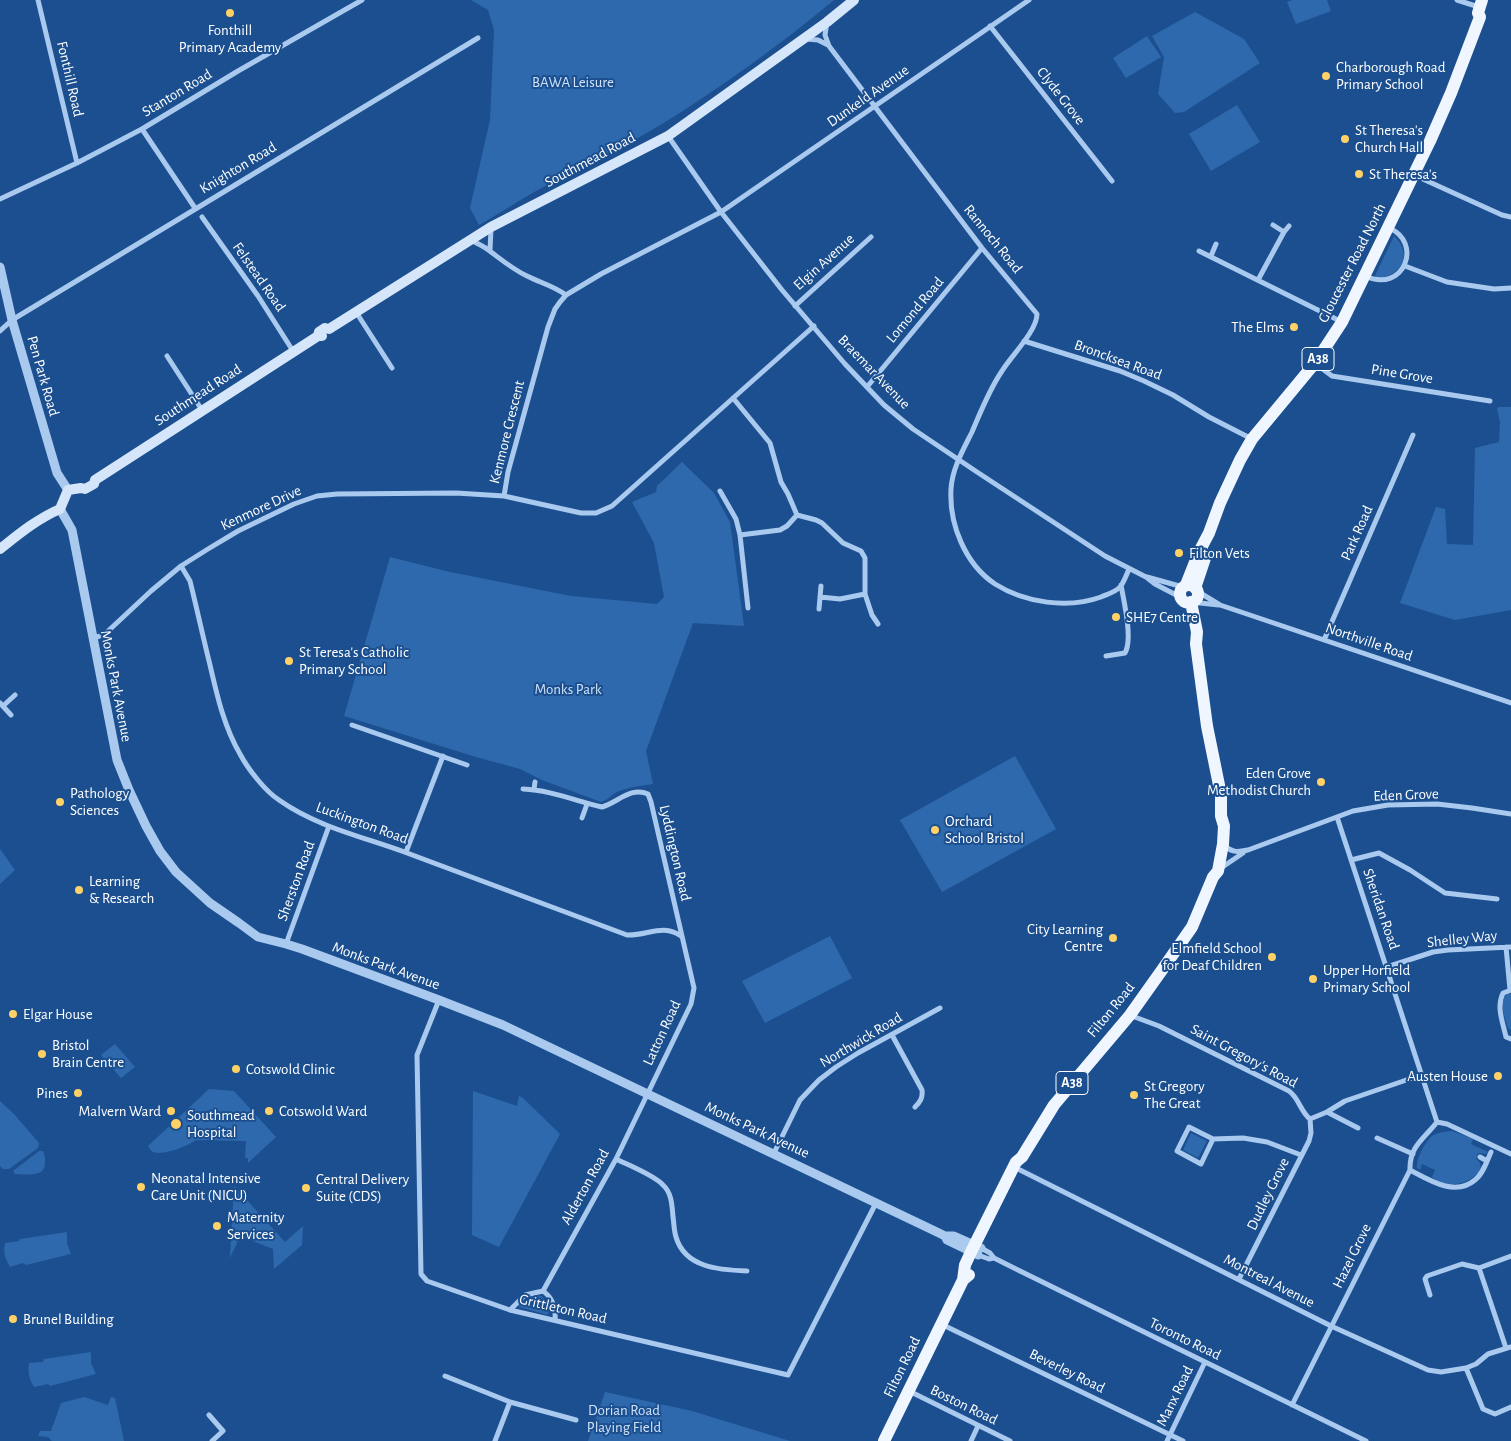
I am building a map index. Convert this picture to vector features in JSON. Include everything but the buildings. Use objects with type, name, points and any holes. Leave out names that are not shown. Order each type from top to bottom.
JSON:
[{"type":"main road","name":"Southmead Road","points":[[68,490],[82,488],[82,483],[91,478],[95,480],[294,351],[318,336],[325,335],[329,329],[491,227],[668,136],[827,22],[854,0]]},
{"type":"main road","name":"Gloucester Road North","points":[[1189,594],[1199,552],[1209,533],[1234,471],[1252,439],[1315,363],[1342,322],[1389,228],[1451,93],[1483,6]]},
{"type":"main road","points":[[0,549],[43,516],[60,509],[68,490]]},
{"type":"main road","name":"Filton Road","points":[[884,1441],[963,1280],[972,1269],[976,1250],[1016,1162],[1022,1157],[1054,1105],[1130,1015],[1192,927],[1215,874],[1223,844],[1224,826],[1208,734],[1189,594]]},
{"type":"main road","name":"Filton Road","points":[[1215,874],[1211,869],[1218,822],[1221,816]]},
{"type":"main road","name":"Filton Road","points":[[976,1250],[1023,1164],[1022,1157]]},
{"type":"street","name":"Fonthill Road","points":[[38,0],[77,163]]},
{"type":"street","name":"Stanton Road","points":[[0,198],[77,163],[142,129],[362,0]]},
{"type":"street","name":"Dunkeld Avenue","points":[[721,212],[1028,0]]},
{"type":"street","points":[[1457,0],[1483,6]]},
{"type":"street","points":[[827,22],[825,35],[829,46]]},
{"type":"street","name":"Clyde Grove","points":[[990,26],[1112,181]]},
{"type":"street","name":"Knighton Road","points":[[0,331],[12,320],[478,38]]},
{"type":"street","points":[[803,39],[818,40],[829,46]]},
{"type":"street","name":"Rannoch Road","points":[[829,46],[982,248],[1037,314],[1036,322],[1002,370],[994,385],[954,472],[951,488],[954,524],[968,556],[994,584],[1012,593],[1032,599],[1054,602],[1081,602],[1113,592],[1121,585]]},
{"type":"street","points":[[142,129],[195,208]]},
{"type":"street","name":"Braemar Avenue","points":[[668,136],[721,212],[795,306],[884,405],[913,429],[1105,556],[1146,577],[1189,594]]},
{"type":"street","points":[[1414,175],[1502,215],[1511,217]]},
{"type":"street","name":"Kenmore Crescent","points":[[721,212],[601,274],[566,295],[560,302],[548,327],[508,472],[504,496],[581,513],[596,513],[612,506],[814,326]]},
{"type":"street","name":"Felstead Road","points":[[202,217],[294,351]]},
{"type":"street","points":[[1273,225],[1284,232]]},
{"type":"street","points":[[1258,280],[1289,226]]},
{"type":"street","points":[[490,250],[491,227]]},
{"type":"street","points":[[1365,276],[1377,280],[1392,278],[1405,266],[1404,240],[1389,228]]},
{"type":"street","name":"Elgin Avenue","points":[[795,306],[871,237]]},
{"type":"street","points":[[471,240],[490,250],[511,267],[527,276],[558,288],[566,295]]},
{"type":"street","points":[[1211,256],[1216,244]]},
{"type":"street","name":"Lomond Road","points":[[867,387],[982,248]]},
{"type":"street","points":[[1199,251],[1342,322]]},
{"type":"street","points":[[1405,266],[1447,282],[1494,289],[1511,288]]},
{"type":"street","name":"Pen Park Road","points":[[0,267],[12,320],[57,473],[68,490]]},
{"type":"street","points":[[356,312],[392,368]]},
{"type":"street","name":"Broncksea Road","points":[[1024,341],[1120,371],[1144,381],[1252,439]]},
{"type":"street","points":[[167,356],[202,410]]},
{"type":"street","name":"Pine Grove","points":[[1315,363],[1332,376],[1490,401]]},
{"type":"street","points":[[733,398],[770,443],[781,482],[797,515]]},
{"type":"street","name":"Park Road","points":[[1324,640],[1413,435]]},
{"type":"street","points":[[720,491],[736,518],[740,535],[748,608]]},
{"type":"street","name":"Kenmore Drive","points":[[93,639],[106,633],[181,566],[238,531],[294,504],[317,496],[337,494],[435,492],[504,496]]},
{"type":"street","name":"Monks Park Avenue","points":[[60,509],[72,530],[117,760],[146,826],[160,850],[176,872],[210,903],[258,937],[286,944],[503,1025],[945,1236],[954,1236],[976,1250]]},
{"type":"street","points":[[740,535],[780,530],[787,526],[797,515]]},
{"type":"street","points":[[797,515],[822,523],[844,543],[863,553],[865,558],[865,594],[872,615],[878,624]]},
{"type":"street","name":"Luckington Road","points":[[181,566],[190,581],[218,700],[227,728],[240,755],[276,799],[329,826],[406,852],[627,935],[667,929],[674,930],[681,936]]},
{"type":"street","points":[[1106,656],[1124,653],[1128,648],[1121,585],[1129,569]]},
{"type":"street","name":"Braemar Avenue","points":[[1146,577],[1155,584],[1189,594]]},
{"type":"street","points":[[819,609],[821,586]]},
{"type":"street","points":[[820,597],[840,599],[865,594]]},
{"type":"street","name":"Northville Road","points":[[1189,594],[1200,603],[1220,605]]},
{"type":"street","name":"Northville Road","points":[[1189,594],[1511,703]]},
{"type":"street","points":[[11,716],[1,705],[15,695]]},
{"type":"street","points":[[352,725],[363,732],[443,756],[466,765]]},
{"type":"street","points":[[406,852],[443,756]]},
{"type":"street","points":[[534,789],[535,782]]},
{"type":"street","name":"Lyddington Road","points":[[523,789],[534,789],[558,794],[602,807],[608,806],[624,795],[640,792],[648,794],[693,982]]},
{"type":"street","points":[[582,818],[587,804]]},
{"type":"street","name":"Eden Grove","points":[[1215,874],[1228,862],[1248,850],[1353,811],[1388,805],[1437,804],[1511,814]]},
{"type":"street","name":"Sheridan Road","points":[[1337,817],[1437,1122]]},
{"type":"street","name":"Sherston Road","points":[[286,944],[329,826]]},
{"type":"street","points":[[1223,844],[1232,852],[1248,850]]},
{"type":"street","points":[[1351,860],[1379,852],[1445,893],[1497,899]]},
{"type":"street","points":[[1509,947],[1510,990],[1503,993],[1499,1006],[1506,1037],[1511,1039]]},
{"type":"street","name":"Shelley Way","points":[[1387,967],[1433,952],[1509,947]]},
{"type":"street","name":"Latton Road","points":[[648,1094],[691,1004],[693,982]]},
{"type":"street","name":"Grittleton Road","points":[[439,1000],[417,1056],[421,1274],[427,1282],[510,1310],[788,1375],[876,1203]]},
{"type":"street","name":"Northwick Road","points":[[774,1153],[800,1100],[808,1090],[836,1067],[940,1008]]},
{"type":"street","name":"Saint Gregory's Road","points":[[1130,1015],[1159,1026],[1289,1091],[1296,1097],[1303,1112],[1310,1118]]},
{"type":"street","points":[[892,1035],[922,1090],[919,1103],[915,1107]]},
{"type":"street","points":[[1310,1118],[1327,1112],[1346,1101],[1421,1075]]},
{"type":"street","name":"Alderton Road","points":[[543,1291],[616,1159],[648,1094]]},
{"type":"street","points":[[1327,1112],[1358,1128]]},
{"type":"street","name":"Dudley Grove","points":[[1239,1279],[1310,1136],[1310,1118]]},
{"type":"street","points":[[1437,1122],[1447,1124],[1511,1154]]},
{"type":"street","name":"Hazel Grove","points":[[1292,1405],[1410,1170],[1410,1161],[1420,1140],[1437,1122]]},
{"type":"street","points":[[1214,1139],[1201,1164],[1176,1152],[1189,1127],[1214,1139],[1244,1138],[1267,1142],[1301,1155]]},
{"type":"street","points":[[1377,1138],[1413,1154]]},
{"type":"street","points":[[1410,1170],[1440,1185],[1461,1187],[1476,1180],[1491,1152]]},
{"type":"street","points":[[1480,1158],[1487,1160]]},
{"type":"street","points":[[616,1159],[663,1184],[669,1193],[672,1203],[675,1236],[680,1248],[688,1256],[700,1264],[713,1268],[747,1270]]},
{"type":"street","name":"Montreal Avenue","points":[[1020,1170],[1331,1326],[1428,1370],[1442,1372],[1466,1368],[1476,1364],[1488,1354],[1508,1348]]},
{"type":"street","name":"Toronto Road","points":[[976,1250],[990,1253],[994,1258],[1366,1441]]},
{"type":"street","points":[[1430,1295],[1425,1278],[1427,1276],[1462,1264],[1479,1268],[1511,1256]]},
{"type":"street","points":[[1479,1268],[1508,1348]]},
{"type":"street","points":[[510,1310],[524,1295],[543,1291],[550,1296],[556,1313],[555,1320]]},
{"type":"street","name":"Beverley Road","points":[[941,1324],[1183,1441]]},
{"type":"street","name":"Manx Road","points":[[1167,1441],[1206,1362]]},
{"type":"street","points":[[1466,1368],[1484,1410],[1495,1414],[1511,1407]]},
{"type":"street","points":[[445,1376],[510,1402],[576,1420]]},
{"type":"street","name":"Boston Road","points":[[908,1391],[1010,1441]]},
{"type":"street","points":[[494,1441],[510,1402]]},
{"type":"street","points":[[209,1415],[223,1431],[212,1441]]},
{"type":"street","points":[[971,1441],[978,1426]]},
{"type":"green space","name":"BAWA Leisure","points":[[471,0],[834,0],[750,65],[662,124],[561,177],[479,225],[470,208],[490,120],[494,30],[488,10]]},
{"type":"green space","points":[[1292,0],[1327,0],[1331,11],[1296,24],[1287,2]]},
{"type":"green space","points":[[1195,12],[1244,39],[1260,63],[1184,112],[1175,113],[1158,94],[1164,57],[1152,36]]},
{"type":"green space","points":[[1147,36],[1161,57],[1126,78],[1113,58]]},
{"type":"green space","points":[[1237,105],[1260,142],[1211,171],[1189,134]]},
{"type":"green space","points":[[1394,236],[1403,250],[1404,257],[1402,263],[1393,273],[1378,278],[1375,276]]},
{"type":"green space","points":[[1511,407],[1511,610],[1455,620],[1400,603],[1436,507],[1445,509],[1447,544],[1473,545],[1475,448],[1499,442],[1500,422],[1497,408]]},
{"type":"green space","name":"Monks Park","points":[[682,462],[714,493],[730,522],[744,626],[693,623],[646,751],[653,784],[619,791],[601,802],[542,780],[520,769],[344,716],[390,557],[450,572],[571,596],[657,604],[664,597],[654,543],[632,502],[656,492],[657,486]]},
{"type":"green space","points":[[1015,756],[1056,829],[942,892],[900,820]]},
{"type":"green space","points":[[0,849],[15,870],[0,884]]},
{"type":"green space","points":[[830,936],[852,978],[765,1023],[742,981]]},
{"type":"green space","points":[[1507,994],[1511,994],[1511,1030],[1508,1028],[1503,1010],[1504,998]]},
{"type":"green space","points":[[115,1044],[135,1067],[121,1078],[101,1055]]},
{"type":"green space","points":[[209,1089],[234,1091],[276,1137],[248,1163],[248,1158],[245,1158],[246,1141],[196,1140],[169,1152],[157,1153],[151,1151],[148,1146]]},
{"type":"green space","points":[[473,1091],[517,1106],[519,1096],[560,1134],[499,1247],[472,1235]]},
{"type":"green space","points":[[0,1101],[39,1143],[38,1148],[9,1169],[3,1169],[0,1166]]},
{"type":"green space","points":[[1452,1131],[1473,1139],[1471,1144],[1488,1152],[1486,1154],[1478,1153],[1476,1159],[1480,1164],[1480,1169],[1476,1175],[1470,1180],[1452,1184],[1432,1177],[1435,1170],[1422,1164],[1420,1170],[1417,1168],[1417,1164],[1424,1146],[1432,1136]]},
{"type":"green space","points":[[1191,1133],[1207,1141],[1198,1158],[1183,1150]]},
{"type":"green space","points":[[39,1151],[43,1151],[45,1157],[42,1171],[34,1174],[15,1174],[13,1171]]},
{"type":"green space","points":[[234,1186],[285,1242],[303,1226],[302,1245],[274,1269],[273,1249],[240,1236],[230,1258]]},
{"type":"green space","points":[[67,1232],[67,1243],[71,1254],[10,1267],[5,1255],[5,1243]]},
{"type":"green space","points":[[541,1296],[548,1304],[548,1315],[519,1307],[522,1301],[527,1298]]},
{"type":"green space","points":[[91,1352],[91,1363],[96,1374],[50,1386],[48,1384],[34,1387],[29,1376],[29,1363]]},
{"type":"green space","name":"Dorian Road Playing Field","points":[[605,1392],[692,1411],[790,1441],[588,1441]]},
{"type":"green space","points":[[84,1397],[108,1405],[111,1397],[115,1398],[124,1441],[52,1441],[48,1437],[38,1436],[40,1431],[51,1431],[61,1403]]},
{"type":"place","name":"Fonthill Primary Academy","points":[[230,13]]},
{"type":"place","name":"Charborough Road Primary School","points":[[1326,76]]},
{"type":"place","name":"St Theresa's Church Hall","points":[[1345,139]]},
{"type":"place","name":"St Theresa's","points":[[1359,174]]},
{"type":"place","name":"The Elms","points":[[1294,327]]},
{"type":"place","name":"Filton Vets","points":[[1179,553]]},
{"type":"place","name":"SHE7 Centre","points":[[1116,617]]},
{"type":"place","name":"St Teresa's Catholic Primary School","points":[[289,661]]},
{"type":"place","name":"Eden Grove Methodist Church","points":[[1321,782]]},
{"type":"place","name":"Pathology Sciences","points":[[60,802]]},
{"type":"place","name":"Orchard School Bristol","points":[[935,830]]},
{"type":"place","name":"Learning & Research","points":[[79,890]]},
{"type":"place","name":"City Learning Centre","points":[[1113,938]]},
{"type":"place","name":"Elmfield School for Deaf Children","points":[[1272,957]]},
{"type":"place","name":"Upper Horfield Primary School","points":[[1313,979]]},
{"type":"place","name":"Elgar House","points":[[13,1014]]},
{"type":"place","name":"Bristol Brain Centre","points":[[42,1054]]},
{"type":"place","name":"Cotswold Clinic","points":[[236,1069]]},
{"type":"place","name":"Austen House","points":[[1498,1076]]},
{"type":"place","name":"Pines","points":[[78,1093]]},
{"type":"place","name":"St Gregory The Great","points":[[1134,1095]]},
{"type":"place","name":"Malvern Ward","points":[[171,1111]]},
{"type":"place","name":"Cotswold Ward","points":[[269,1111]]},
{"type":"place","name":"Southmead Hospital","points":[[176,1124]]},
{"type":"place","name":"Neonatal Intensive Care Unit (NICU)","points":[[141,1187]]},
{"type":"place","name":"Central Delivery Suite (CDS)","points":[[306,1188]]},
{"type":"place","name":"Maternity Services","points":[[217,1226]]},
{"type":"place","name":"Brunel Building","points":[[13,1319]]}]
